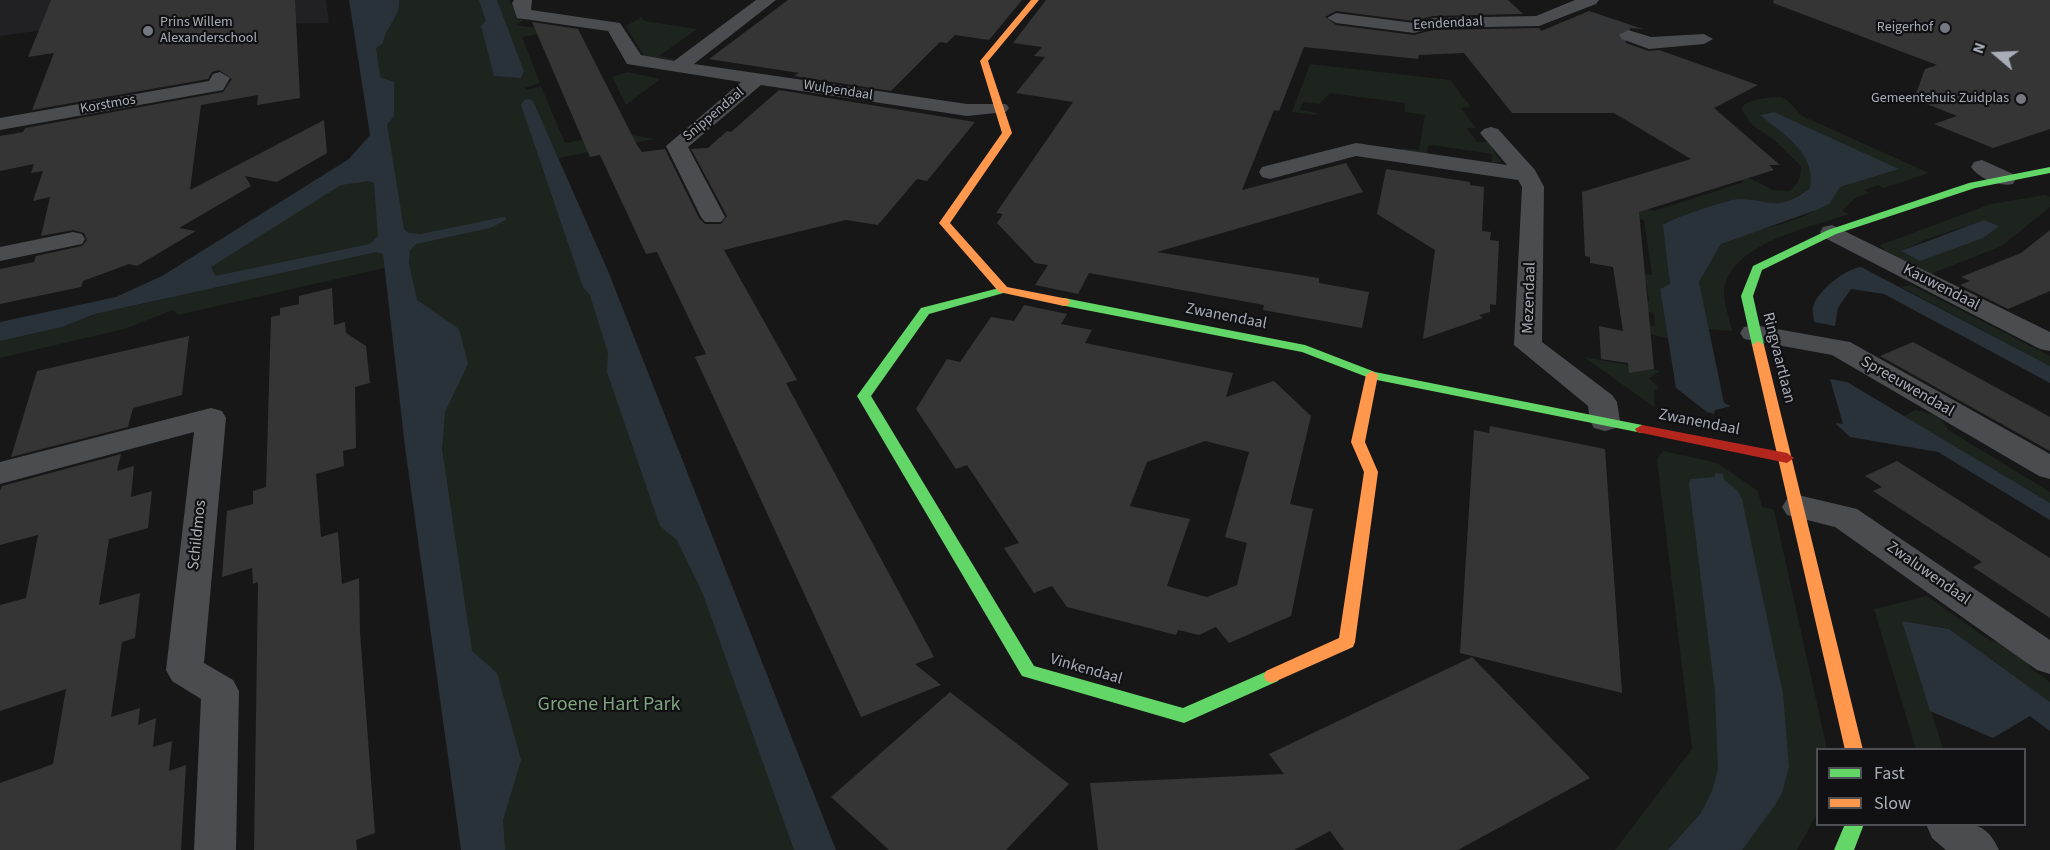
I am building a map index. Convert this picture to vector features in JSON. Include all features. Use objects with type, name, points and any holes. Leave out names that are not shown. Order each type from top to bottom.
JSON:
[{"type":"street","name":"Wulpendaal","points":[[523,0],[521,3],[523,14],[614,27],[634,60],[967,110],[999,108]]},
{"type":"street","points":[[678,67],[767,0]]},
{"type":"street","points":[[1003,290],[944,223],[1007,133],[984,61],[1035,0]]},
{"type":"street","name":"Eendendaal","points":[[1336,18],[1414,27],[1433,23],[1539,21],[1590,0]]},
{"type":"street","points":[[1559,13],[1590,23]]},
{"type":"street","points":[[1628,36],[1649,43],[1704,39]]},
{"type":"street","name":"Snippendaal","points":[[713,217],[677,146],[757,79]]},
{"type":"street","name":"Korstmos","points":[[0,124],[216,89]]},
{"type":"street","name":"Mezendaal","points":[[1491,133],[1527,175],[1533,187],[1528,345],[1602,402],[1605,421]]},
{"type":"street","points":[[1270,172],[1356,149],[1527,175]]},
{"type":"street","points":[[1982,167],[2005,179]]},
{"type":"street","name":"Ringvaartlaan","points":[[1854,748],[1747,296],[1758,268],[1832,232],[1973,184],[2047,172]]},
{"type":"street","name":"Kauwendaal","points":[[1832,232],[2050,343]]},
{"type":"street","points":[[0,254],[73,239]]},
{"type":"street","name":"Zwanendaal","points":[[1003,290],[1305,349],[1372,375],[1787,458]]},
{"type":"street","name":"Vinkendaal","points":[[1003,290],[925,311],[864,396],[1028,671],[1184,716],[1347,642],[1371,472],[1358,442],[1372,375]]},
{"type":"street","name":"Spreeuwendaal","points":[[1754,333],[1840,348],[2050,468]]},
{"type":"street","name":"Schildmos","points":[[0,473],[211,418],[185,670],[220,691],[215,850]]},
{"type":"street","name":"Zwaluwendaal","points":[[1798,507],[1845,517],[2050,659]]},
{"type":"street","points":[[1844,850],[1855,826]]},
{"type":"street","points":[[1948,826],[1978,850]]},
{"type":"shaded area","name":"Prins Willem Alexanderschool","points":[[0,0],[326,0],[329,23],[66,27],[0,36]]},
{"type":"shaded area","points":[[349,0],[399,0],[398,11],[383,43],[376,48],[380,77],[394,82],[394,116],[387,125],[404,229],[408,233],[421,234],[505,217],[506,220],[490,228],[416,244],[410,250],[409,264],[417,300],[459,329],[468,364],[445,412],[442,449],[472,651],[497,673],[521,760],[503,820],[505,850],[461,850],[405,447],[383,254],[376,252],[95,314],[62,327],[0,341],[0,322],[116,297],[162,276],[349,159],[370,135]],"holes":[[[368,181],[374,183],[378,236],[370,244],[215,276],[211,267],[341,185]]]},
{"type":"shaded area","points":[[479,0],[497,0],[524,71],[521,78],[494,76],[481,26],[486,21]]},
{"type":"shaded area","points":[[524,100],[533,101],[608,271],[836,850],[794,850],[703,594],[677,540],[660,526],[607,372],[608,353],[590,295],[583,287],[521,105]]},
{"type":"shaded area","points":[[1774,112],[1899,169],[1840,187],[1830,203],[1819,209],[1721,244],[1699,282],[1724,403],[1731,406],[1715,410],[1714,414],[1707,412],[1676,388],[1660,289],[1670,284],[1663,225],[1688,214],[1733,200],[1782,203],[1799,196],[1810,188],[1811,176],[1803,155],[1788,137],[1760,115]]},
{"type":"shaded area","points":[[1984,220],[1999,226],[1983,238],[1920,261],[1901,251]]},
{"type":"shaded area","points":[[1861,267],[2050,366],[2050,383],[1884,294],[1851,289],[1838,308],[1835,326],[1814,322],[1813,307],[1820,294],[1840,276]]},
{"type":"shaded area","points":[[1830,379],[1847,382],[2050,503],[2050,520],[1938,452],[1850,437],[1836,423],[1843,424]]},
{"type":"shaded area","points":[[1715,473],[1723,474],[1724,480],[1737,490],[1742,499],[1783,694],[1789,767],[1782,793],[1742,850],[1668,850],[1701,813],[1712,791],[1718,770],[1715,692],[1689,483],[1691,479],[1715,477]]},
{"type":"shaded area","points":[[1902,621],[1949,629],[2050,702],[2050,731],[2030,716],[1993,738],[1930,711]]},
{"type":"green space","name":"Groene Hart Park","points":[[357,0],[492,0],[524,71],[497,0],[509,0],[518,17],[525,19],[516,25],[554,31],[522,37],[540,83],[525,88],[526,90],[541,86],[565,143],[629,131],[631,135],[654,139],[559,158],[547,138],[818,850],[489,850],[398,265],[178,315],[173,310],[124,329],[0,358],[0,341],[62,327],[95,314],[164,299],[379,152]]},
{"type":"green space","points":[[642,17],[644,21],[697,29],[659,56],[676,59],[673,61],[644,56],[626,26]]},
{"type":"green space","points":[[1310,64],[1450,80],[1471,107],[1461,108],[1476,128],[1467,128],[1477,142],[1488,142],[1501,162],[1492,163],[1492,154],[1432,145],[1428,146],[1427,154],[1401,150],[1402,148],[1419,150],[1425,115],[1405,112],[1405,103],[1330,93],[1319,104],[1303,102],[1300,110],[1317,113],[1316,115],[1292,112]]},
{"type":"green space","points":[[627,72],[660,79],[626,105],[612,77]]},
{"type":"green space","points":[[1780,97],[1786,99],[1802,116],[1929,173],[1884,188],[1878,185],[1864,190],[1869,193],[1855,198],[1842,211],[1849,214],[1793,232],[1754,250],[1738,263],[1728,277],[1724,295],[1732,331],[1708,329],[1699,282],[1721,244],[1736,237],[1802,217],[1817,210],[1830,200],[1840,187],[1898,169],[1774,112],[1761,115],[1788,137],[1803,155],[1811,176],[1810,188],[1786,203],[1776,205],[1737,199],[1664,223],[1670,285],[1660,289],[1668,338],[1624,329],[1623,322],[1655,326],[1654,313],[1646,311],[1646,301],[1649,301],[1643,274],[1652,275],[1644,220],[1639,219],[1639,212],[1648,209],[1654,211],[1744,182],[1740,179],[1747,177],[1773,190],[1790,191],[1797,183],[1801,166],[1773,139],[1751,124],[1741,108],[1753,100]]},
{"type":"green space","points":[[2045,195],[2050,197],[2050,207],[2002,246],[1930,274],[1887,252],[1880,245],[1991,204]],"holes":[[[1984,220],[1920,260],[1902,251],[1922,241]]]},
{"type":"green space","points":[[1911,285],[2050,356],[2050,366],[1901,287]]},
{"type":"green space","points":[[1584,357],[1661,371],[1649,378],[1659,388],[1654,391],[1654,407]]},
{"type":"green space","points":[[1915,410],[1935,416],[1948,430],[2050,492],[2050,503],[1904,416]]},
{"type":"green space","points":[[1663,451],[1717,463],[1758,491],[1762,507],[1774,510],[1827,748],[1816,748],[1816,816],[1797,850],[1615,850],[1692,749],[1657,459]]},
{"type":"green space","points":[[1927,596],[1989,640],[2011,645],[2027,657],[2030,668],[2050,682],[2050,702],[1949,629],[1903,621],[1943,748],[1916,748],[1874,609]]},
{"type":"building","points":[[51,0],[295,0],[300,98],[257,105],[258,95],[201,105],[190,190],[324,120],[327,153],[277,182],[245,176],[251,186],[179,228],[196,231],[137,266],[129,264],[83,281],[81,287],[0,304],[0,269],[34,262],[36,256],[82,246],[87,240],[84,233],[73,230],[41,236],[50,197],[33,201],[43,171],[31,173],[34,164],[0,171],[0,136],[23,132],[25,128],[223,92],[232,79],[219,70],[212,72],[208,79],[32,110],[54,53],[28,57]]},
{"type":"building","points":[[788,0],[1022,0],[989,40],[955,35],[947,43],[940,42],[891,91],[794,76],[799,73],[709,59]]},
{"type":"building","points":[[1046,0],[1508,0],[1523,14],[1433,16],[1414,21],[1336,11],[1325,17],[1336,25],[1414,35],[1433,30],[1539,28],[1541,31],[1589,11],[1643,29],[1627,28],[1617,35],[1621,41],[1648,51],[1659,50],[1758,85],[1714,108],[1780,165],[1769,165],[1774,170],[1639,212],[1654,369],[1629,373],[1628,363],[1601,359],[1599,326],[1623,331],[1613,267],[1590,263],[1590,257],[1585,256],[1582,192],[1691,159],[1614,113],[1512,113],[1464,53],[1419,55],[1418,59],[1304,47],[1279,111],[1274,110],[1242,190],[1346,163],[1363,192],[1157,252],[1319,278],[1319,283],[1369,292],[1362,328],[1263,310],[1264,305],[1089,273],[1078,294],[1035,285],[1048,265],[1035,263],[997,223],[1003,214],[996,213],[1073,102],[1016,93],[1045,57],[1034,56],[1042,47],[1013,43]]},
{"type":"building","points":[[1774,0],[2050,0],[2050,129],[1993,148],[1934,124],[1957,116],[1914,99],[1925,69],[1937,65],[1773,3]]},
{"type":"building","points":[[532,22],[578,29],[637,145],[642,152],[665,149],[699,218],[705,224],[721,224],[727,216],[691,149],[708,148],[727,131],[731,132],[779,90],[975,122],[927,181],[917,179],[878,225],[846,220],[724,250],[797,380],[786,383],[934,657],[915,664],[941,685],[861,717],[695,357],[706,354],[657,252],[646,254],[600,155],[590,157]]},
{"type":"building","points":[[1386,169],[1470,182],[1470,185],[1484,187],[1482,231],[1491,232],[1490,240],[1499,241],[1496,305],[1490,304],[1490,312],[1479,315],[1483,318],[1423,339],[1435,250],[1377,214]]},
{"type":"building","points":[[2050,230],[2050,291],[2008,309],[1960,285],[1970,281],[1961,277],[2021,253]]},
{"type":"building","points":[[332,288],[334,325],[345,322],[346,333],[366,346],[370,383],[355,387],[356,448],[343,451],[344,466],[316,474],[321,537],[338,532],[342,584],[359,578],[360,632],[375,833],[356,840],[357,850],[254,850],[258,582],[253,584],[252,568],[222,577],[227,511],[253,504],[253,491],[266,487],[271,317],[280,315],[280,308],[299,304],[299,296]]},
{"type":"building","points":[[1024,305],[1067,314],[1061,324],[1092,330],[1085,343],[1233,373],[1226,397],[1274,381],[1311,416],[1290,504],[1313,509],[1291,616],[1229,643],[1216,627],[1199,635],[1178,630],[1176,635],[1067,607],[1052,586],[1034,593],[1004,548],[1019,543],[967,465],[956,469],[916,409],[947,359],[960,362],[991,317],[1014,321]],"holes":[[[1205,441],[1249,452],[1225,537],[1247,543],[1237,585],[1207,597],[1167,586],[1190,519],[1130,506],[1147,462]]]},
{"type":"building","points":[[189,336],[182,395],[133,408],[128,427],[11,457],[37,371]]},
{"type":"building","points":[[1913,342],[2050,417],[2050,451],[1880,356]]},
{"type":"building","points":[[1490,426],[1605,449],[1622,693],[1460,653],[1474,430],[1489,433]]},
{"type":"building","points":[[121,454],[117,471],[134,466],[131,497],[152,491],[148,528],[109,539],[99,605],[140,593],[135,638],[122,642],[111,717],[140,708],[138,725],[156,718],[153,747],[172,741],[169,771],[186,765],[181,850],[0,850],[0,783],[53,764],[66,689],[0,711],[0,605],[26,598],[38,535],[0,545],[0,491],[2,486]]},
{"type":"building","points":[[1897,461],[2050,558],[2050,618],[1973,567],[1982,562],[1873,491],[1882,487],[1865,476]]},
{"type":"building","points":[[1472,657],[1590,778],[1458,850],[1344,850],[1330,831],[1294,850],[1098,850],[1090,783],[1284,774],[1269,754]]},
{"type":"building","points":[[950,692],[1069,784],[1006,850],[889,850],[831,797]]},
{"type":"tunnel","points":[[1590,23],[1628,35]]},
{"type":"traffic: fast","points":[[1758,345],[1747,296],[1757,268],[1832,232],[1973,185],[2050,170]]},
{"type":"traffic: fast","points":[[1003,290],[925,311],[864,396],[1028,671],[1184,716],[1272,676]]},
{"type":"traffic: fast","points":[[1064,302],[1305,349],[1372,375],[1642,429]]},
{"type":"traffic: fast","points":[[1844,850],[1854,826]]},
{"type":"traffic: slow","points":[[1035,0],[984,61],[1007,133],[944,223],[1003,290],[1064,302]]},
{"type":"traffic: slow","points":[[1758,345],[1854,748]]},
{"type":"traffic: slow","points":[[1272,676],[1347,642],[1371,472],[1358,442],[1372,375]]},
{"type":"traffic: jam","points":[[1642,429],[1787,458]]},
{"type":"place","name":"Reigerhof","points":[[1945,28]]},
{"type":"place","name":"Prins Willem Alexanderschool","points":[[148,31]]},
{"type":"place","name":"Gemeentehuis Zuidplas","points":[[2021,99]]}]
